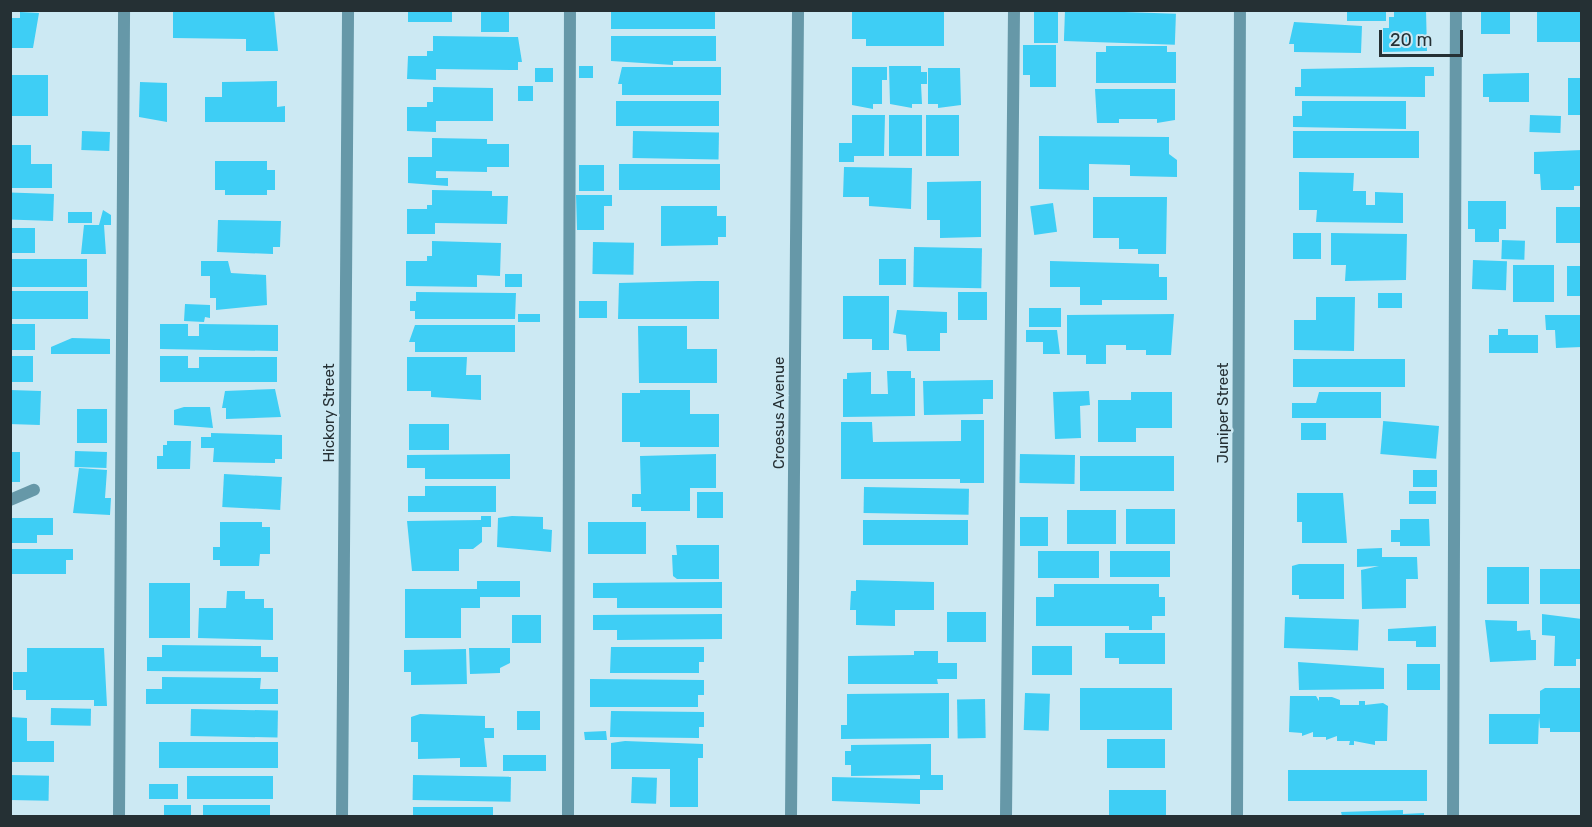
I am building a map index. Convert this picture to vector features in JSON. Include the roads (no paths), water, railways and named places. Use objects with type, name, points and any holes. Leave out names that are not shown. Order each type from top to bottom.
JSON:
[{"type":"street","points":[[119,816],[124,10]]},
{"type":"street","name":"Hickory Street","points":[[342,816],[348,10]]},
{"type":"street","points":[[568,816],[570,10]]},
{"type":"street","name":"Croesus Avenue","points":[[791,816],[798,10]]},
{"type":"street","points":[[1006,816],[1014,10]]},
{"type":"street","name":"Juniper Street","points":[[1237,816],[1240,10]]},
{"type":"street","points":[[1453,816],[1456,10]]},
{"type":"street","points":[[10,500],[34,490]]}]
